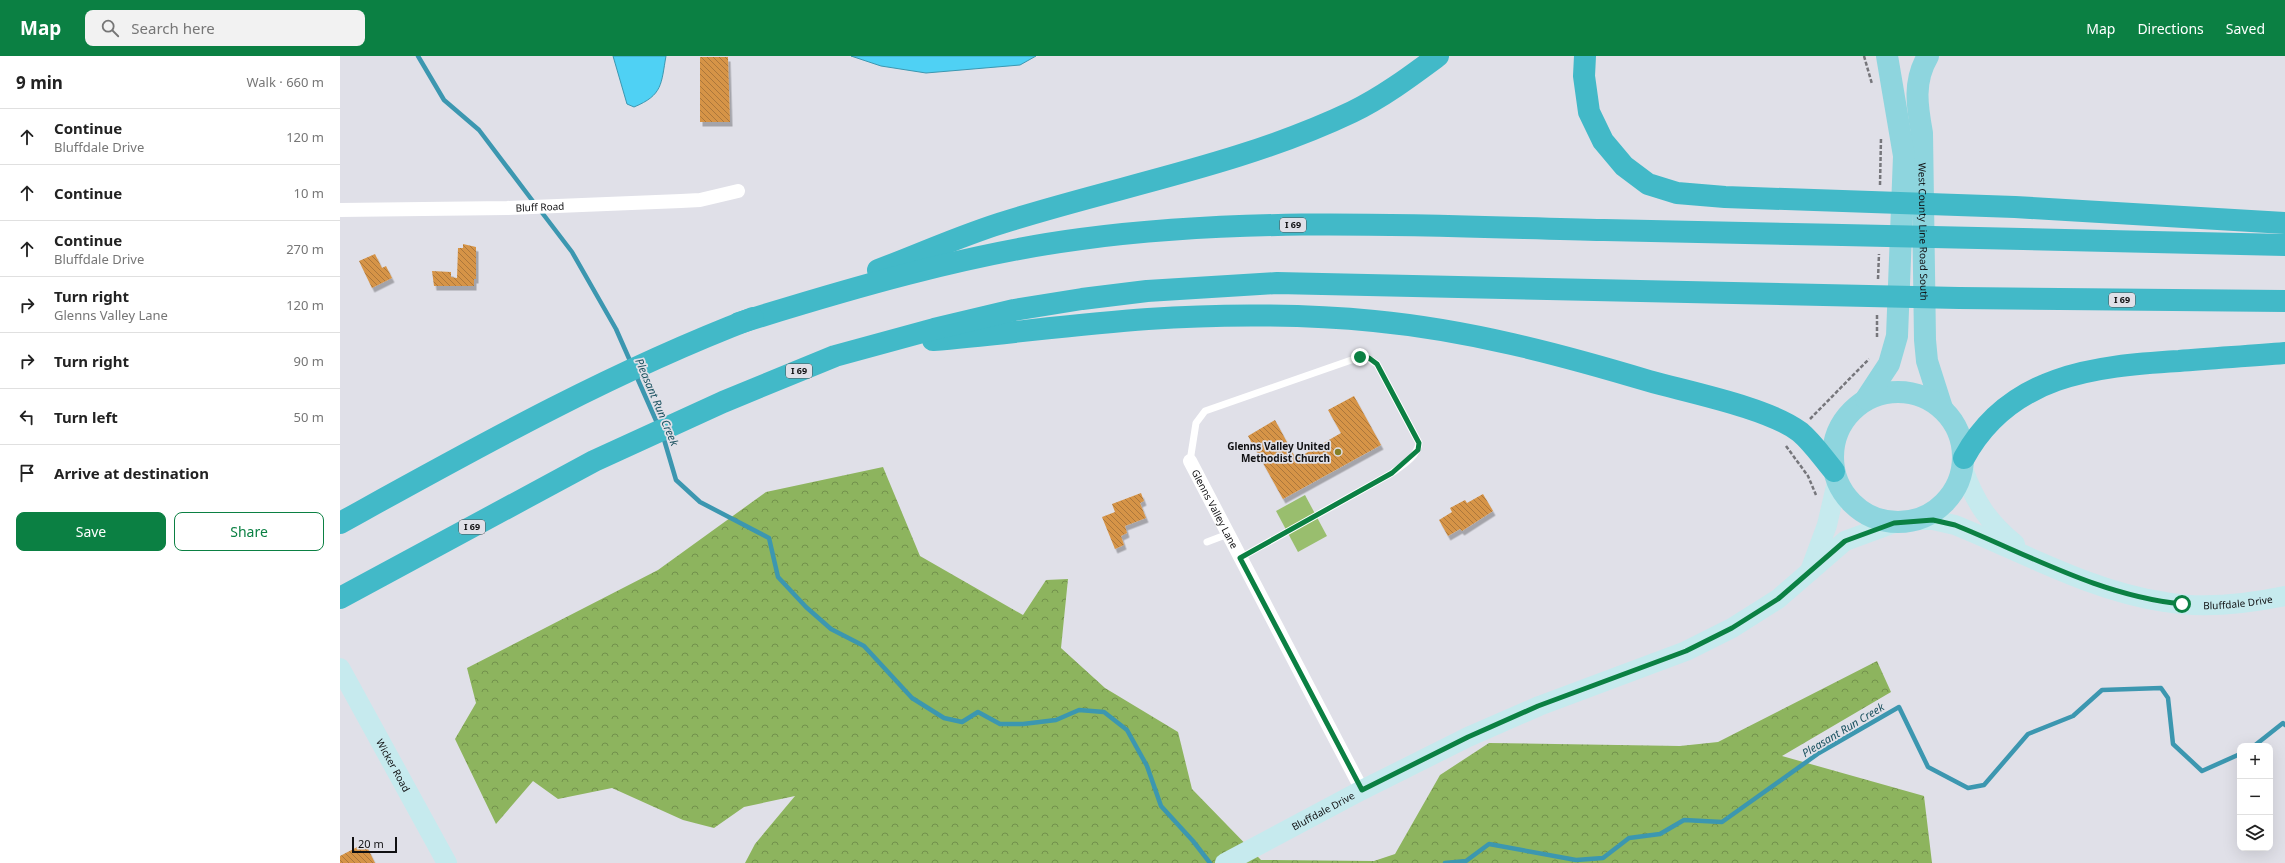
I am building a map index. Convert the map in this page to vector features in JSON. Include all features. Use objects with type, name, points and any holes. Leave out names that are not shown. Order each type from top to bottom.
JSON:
[{"type":"highway","points":[[739,323],[1007,221],[1231,158],[1296,135],[1353,112],[1403,82],[1438,56]]},
{"type":"highway","points":[[1585,56],[1584,76],[1589,112],[1603,141],[1624,166],[1648,184],[1684,194],[1959,205],[2285,223]]},
{"type":"highway","name":"I 69","points":[[340,523],[572,399],[688,344],[739,323],[880,281],[1077,240],[1142,232],[1219,226],[1364,224],[1962,236],[2285,246]]},
{"type":"highway","name":"I 69","points":[[345,596],[594,461],[723,402],[835,356],[1014,310],[1132,293],[1219,286],[1285,283],[1959,298],[2285,301]]},
{"type":"highway","points":[[876,345],[1149,319],[1302,317],[1389,323],[1481,337],[1548,351],[1749,410],[1784,423],[1799,432],[1836,476]]},
{"type":"highway","points":[[1963,463],[1983,428],[2004,408],[2032,390],[2063,377],[2118,365],[2285,353]]},
{"type":"main road","name":"West County Line Road South","points":[[1866,399],[1889,364],[1897,336],[1904,156],[1887,56]]},
{"type":"main road","name":"West County Line Road South","points":[[1928,56],[1917,87],[1917,99],[1922,133],[1925,340],[1927,361],[1942,408]]},
{"type":"main road","points":[[1885,392],[1906,392],[1925,397],[1942,408],[1954,422],[1961,439],[1963,463],[1957,486],[1948,501],[1934,512],[1918,520],[1894,523],[1876,519],[1860,510],[1847,498],[1836,476],[1833,450],[1838,430],[1850,412],[1866,399],[1885,392]]},
{"type":"street","name":"Bluff Road","points":[[340,210],[507,208],[573,204],[700,200],[738,190]]},
{"type":"street","name":"Glenns Valley Lane","points":[[1190,461],[1362,790]]},
{"type":"street","name":"Bluffdale Drive","points":[[1963,463],[1978,504],[1988,519],[2031,557]]},
{"type":"street","name":"Bluffdale Drive","points":[[1809,573],[1827,525],[1836,476]]},
{"type":"street","name":"Bluffdale Drive","points":[[1918,520],[1933,520],[1955,525],[2104,588],[2165,602],[2199,605],[2233,604],[2285,596]]},
{"type":"street","name":"Bluffdale Drive","points":[[1225,863],[1282,834],[1362,790],[1468,737],[1538,706],[1686,651],[1732,628],[1778,599],[1845,541],[1894,523]]},
{"type":"street","name":"Wicker Road","points":[[340,668],[447,863]]},
{"type":"lane","points":[[1190,461],[1196,423],[1205,411],[1360,357],[1369,358],[1377,364],[1419,443],[1418,450],[1414,456],[1392,473],[1240,558]]},
{"type":"lane","points":[[1207,542],[1228,534]]},
{"type":"path","points":[[1790,441],[1786,446],[1808,476],[1818,498]]},
{"type":"green space","points":[[883,467],[920,556],[1023,615],[1046,580],[1068,579],[1061,648],[1105,688],[1178,732],[1192,789],[1261,860],[1374,861],[1395,854],[1440,775],[1489,743],[1680,746],[1718,742],[1877,661],[1891,692],[1782,756],[1924,796],[1932,863],[745,863],[755,844],[795,796],[744,807],[714,828],[683,820],[612,788],[558,799],[533,781],[496,824],[455,739],[476,703],[467,668],[658,570],[766,492]]},
{"type":"green space","points":[[1305,495],[1327,536],[1298,552],[1276,511]]},
{"type":"water","points":[[613,56],[666,56],[663,74],[656,93],[651,98],[634,107],[627,104]]},
{"type":"water","points":[[851,56],[1036,56],[1020,65],[926,73],[881,66]]},
{"type":"building","points":[[700,57],[728,57],[730,122],[700,122]]},
{"type":"building","points":[[463,244],[476,247],[476,279],[474,279],[474,286],[434,286],[432,271],[451,272],[451,277],[457,278],[458,248],[463,248]]},
{"type":"building","points":[[375,254],[382,268],[386,266],[392,278],[372,288],[359,261]]},
{"type":"building","name":"Glenns Valley United Methodist Church","points":[[1354,396],[1381,445],[1283,499],[1248,436],[1275,420],[1296,459],[1341,433],[1328,410]]},
{"type":"building","points":[[1141,493],[1144,501],[1140,503],[1146,518],[1125,526],[1127,533],[1121,536],[1124,545],[1115,549],[1102,517],[1115,512],[1112,504]]},
{"type":"building","points":[[1483,494],[1493,511],[1462,531],[1460,529],[1448,536],[1439,520],[1452,512],[1450,508],[1465,500],[1467,503]]},
{"type":"building","points":[[365,843],[375,863],[340,863],[340,856]]},
{"type":"waterway","name":"Pleasant Run Creek","points":[[418,56],[444,100],[479,130],[535,204]]},
{"type":"waterway","name":"Pleasant Run Creek","points":[[540,210],[572,252],[616,329],[631,363]]},
{"type":"waterway","name":"Pleasant Run Creek","points":[[635,373],[658,425]]},
{"type":"waterway","name":"Pleasant Run Creek","points":[[663,436],[676,480],[700,502],[769,538],[778,577],[806,607],[831,629],[864,646],[912,698],[944,718],[962,722],[978,712],[1000,724],[1023,724],[1056,720],[1079,710],[1104,712],[1127,730],[1147,766],[1161,806],[1193,841],[1210,863]]},
{"type":"waterway","name":"Pleasant Run Creek","points":[[1445,863],[1466,861],[1489,844],[1576,860],[1603,858],[1629,838],[1660,834],[1684,820],[1722,822],[1819,753],[1899,707],[1928,767],[1968,788],[1984,785],[2028,734],[2073,716],[2102,690],[2161,688],[2168,698],[2173,744],[2202,771],[2237,755]]},
{"type":"waterway","name":"Pleasant Run Creek","points":[[2258,743],[2283,723],[2285,725]]},
{"type":"place","name":"Glenns Valley United Methodist Church","points":[[1338,452]]},
{"type":"route","points":[[1360,357],[1369,358],[1377,364],[1419,443],[1418,450],[1404,465],[1392,473],[1240,558],[1362,790],[1468,737],[1538,706],[1636,671],[1686,651],[1732,628],[1778,599],[1845,541],[1894,523],[1933,520],[1955,525],[2104,588],[2146,599],[2182,604]]}]
